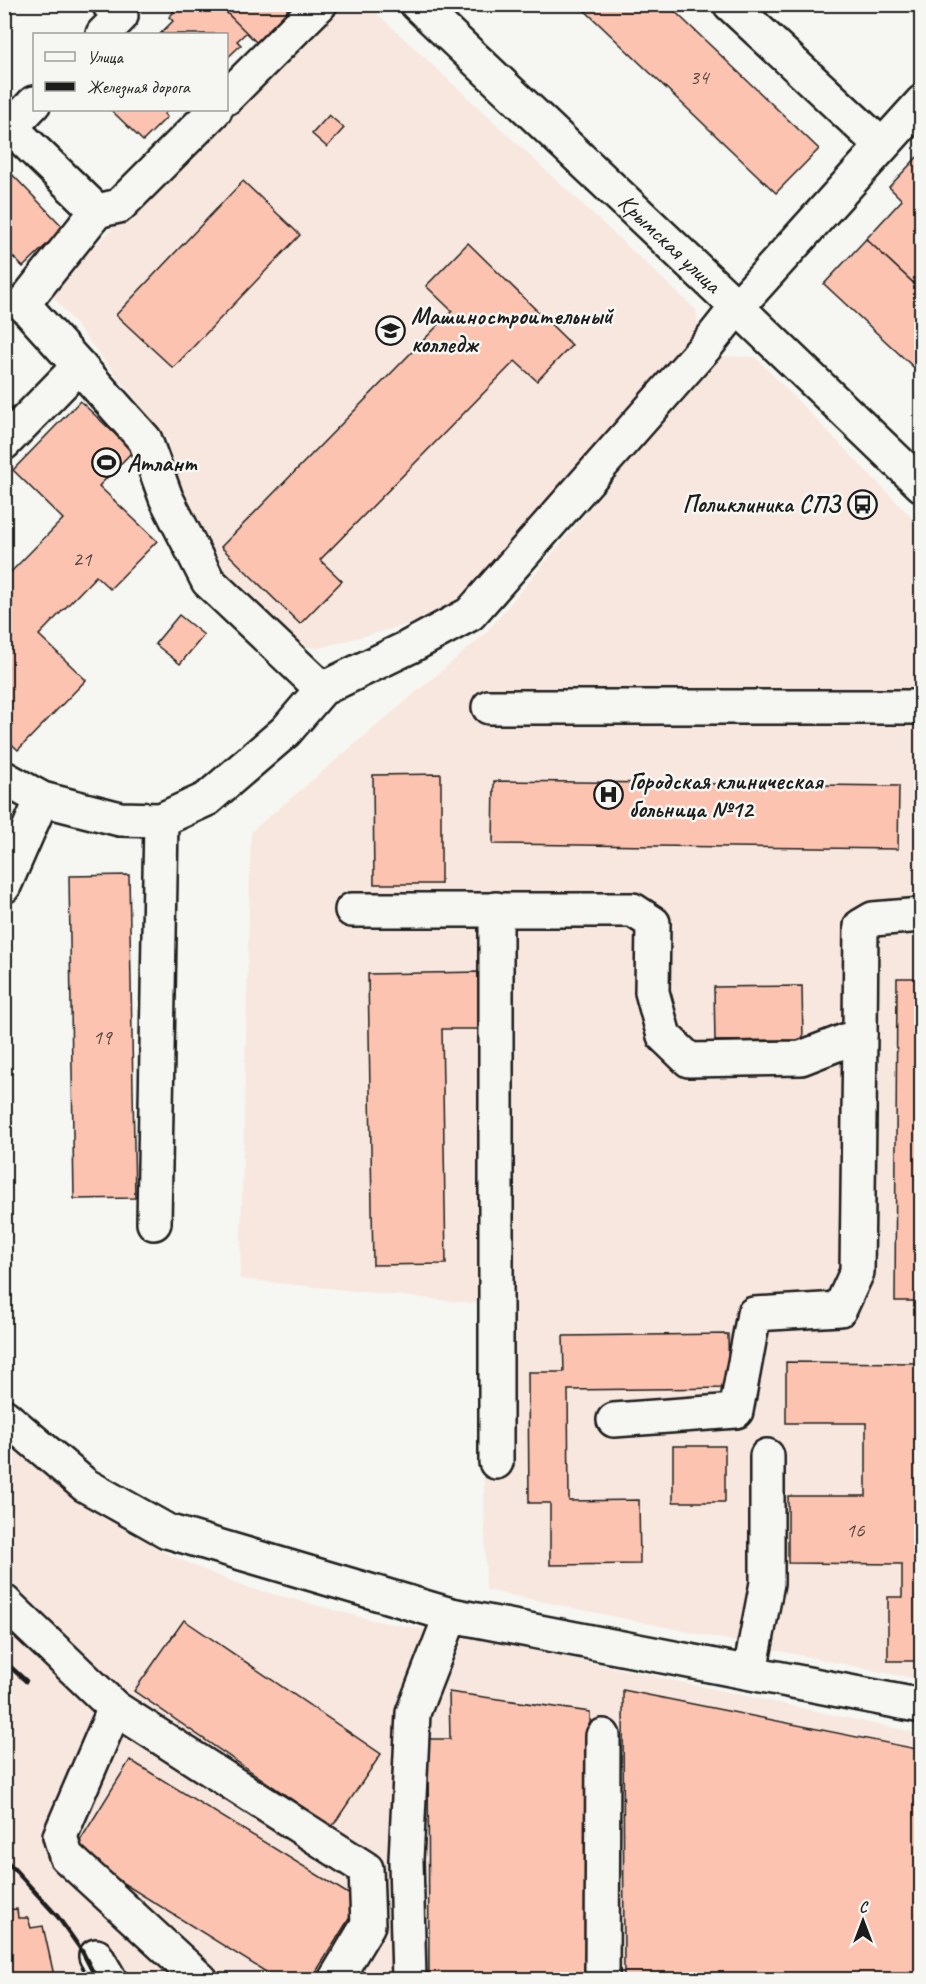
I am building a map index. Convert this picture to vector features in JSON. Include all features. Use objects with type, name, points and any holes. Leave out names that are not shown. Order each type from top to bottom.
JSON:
[{"type":"street","points":[[104,33],[121,16],[109,4]]},
{"type":"street","name":"Крымская улица","points":[[417,4],[921,485]]},
{"type":"street","points":[[730,4],[881,145]]},
{"type":"street","points":[[228,96],[319,5]]},
{"type":"street","points":[[4,778],[42,798],[120,819],[161,820],[207,800],[286,731],[322,689],[409,647],[470,614],[708,345],[737,307],[921,102]]},
{"type":"street","points":[[33,104],[8,124],[97,211]]},
{"type":"street","points":[[214,111],[119,206],[97,211],[14,306],[79,366],[145,440],[166,498],[207,581],[322,689]]},
{"type":"street","points":[[4,443],[79,366]]},
{"type":"street","points":[[489,706],[921,706]]},
{"type":"street","points":[[4,886],[42,798]]},
{"type":"street","points":[[154,1223],[161,820]]},
{"type":"street","points":[[496,909],[496,1462]]},
{"type":"street","points":[[352,910],[633,910],[653,923],[652,992],[664,1036],[690,1060],[801,1058],[861,1035]]},
{"type":"street","points":[[614,1420],[736,1412],[754,1314],[840,1309],[857,1272],[861,926],[873,919],[921,915]]},
{"type":"street","points":[[4,1416],[85,1485],[166,1531],[452,1615],[921,1706]]},
{"type":"street","points":[[750,1671],[767,1583],[767,1456]]},
{"type":"street","points":[[4,1602],[115,1708],[366,1869],[368,1925],[335,1980]]},
{"type":"street","points":[[409,1980],[406,1860],[413,1713],[452,1615]]},
{"type":"street","points":[[115,1708],[60,1836],[66,1856],[201,1980]]},
{"type":"street","points":[[602,1980],[603,1736]]},
{"type":"shaded area","name":"Машиностроительный колледж","points":[[339,5],[368,5],[696,310],[700,335],[459,597],[438,613],[406,625],[318,648],[298,646],[220,567],[182,505],[167,475],[169,441],[53,296],[55,285]]},
{"type":"shaded area","name":"Городская клиническая больница №12","points":[[718,356],[755,357],[921,527],[921,1680],[486,1590],[480,1304],[240,1279],[251,832],[484,635]]},
{"type":"shaded area","points":[[4,1439],[99,1514],[167,1554],[242,1586],[376,1621],[492,1641],[921,1734],[921,1979],[5,1979]]},
{"type":"building","points":[[167,4],[218,4],[247,32],[237,41],[241,45],[228,57],[228,33],[161,33],[173,21],[169,17],[174,12]]},
{"type":"building","points":[[218,4],[282,4],[296,18],[280,33],[274,26],[257,43]]},
{"type":"building","points":[[578,4],[667,4],[819,149],[776,193]]},
{"type":"building","points":[[112,111],[167,111],[164,114],[167,117],[143,141]]},
{"type":"building","points":[[329,115],[344,128],[327,147],[312,134]]},
{"type":"building","points":[[922,152],[922,288],[920,289],[866,239],[902,200],[889,187]]},
{"type":"building","points":[[4,166],[64,228],[23,267],[4,248]]},
{"type":"building","points":[[243,181],[300,235],[173,368],[116,315]]},
{"type":"building","points":[[866,239],[922,291],[922,375],[824,284]]},
{"type":"building","points":[[468,243],[572,345],[537,381],[515,361],[320,560],[342,581],[300,624],[221,547],[452,311],[426,286]]},
{"type":"building","points":[[80,401],[133,451],[99,486],[157,541],[110,589],[96,576],[39,635],[86,680],[18,750],[4,737],[4,671],[8,667],[4,664],[4,579],[63,519],[13,470]]},
{"type":"building","points":[[179,615],[204,635],[180,664],[155,644]]},
{"type":"building","points":[[441,774],[441,884],[374,884],[373,775]]},
{"type":"building","points":[[494,781],[899,786],[898,849],[493,844]]},
{"type":"building","points":[[129,875],[135,1198],[74,1199],[69,876]]},
{"type":"building","points":[[481,972],[482,1029],[442,1029],[446,1264],[373,1265],[368,974]]},
{"type":"building","points":[[897,978],[922,978],[922,1301],[895,1301]]},
{"type":"building","points":[[802,986],[803,1040],[715,1041],[714,987]]},
{"type":"building","points":[[728,1334],[729,1388],[568,1390],[569,1501],[639,1500],[640,1564],[550,1565],[550,1503],[529,1503],[528,1372],[564,1372],[563,1336]]},
{"type":"building","points":[[786,1362],[922,1363],[922,1661],[888,1661],[888,1597],[902,1597],[902,1564],[788,1563],[788,1496],[866,1496],[866,1423],[786,1423]]},
{"type":"building","points":[[673,1446],[725,1446],[725,1502],[673,1502]]},
{"type":"building","points":[[184,1620],[381,1754],[332,1827],[134,1691]]},
{"type":"building","points":[[623,1690],[922,1750],[922,1980],[624,1980]]},
{"type":"building","points":[[449,1692],[590,1712],[591,1980],[429,1980],[428,1739],[450,1739]]},
{"type":"building","points":[[130,1760],[360,1901],[311,1980],[279,1980],[73,1852]]},
{"type":"building","points":[[17,1909],[18,1918],[28,1918],[31,1928],[43,1926],[55,1980],[4,1980],[4,1910]]},
{"type":"railway","points":[[4,1661],[26,1681]]},
{"type":"railway","points":[[4,1858],[58,1917],[82,1951],[97,1980]]},
{"type":"place","name":"Машиностроительный колледж","points":[[390,330]]},
{"type":"place","name":"Атлант","points":[[106,463]]},
{"type":"place","name":"Поликлиника СПЗ","points":[[862,504]]},
{"type":"place","name":"Городская клиническая больница №12","points":[[608,795]]}]
